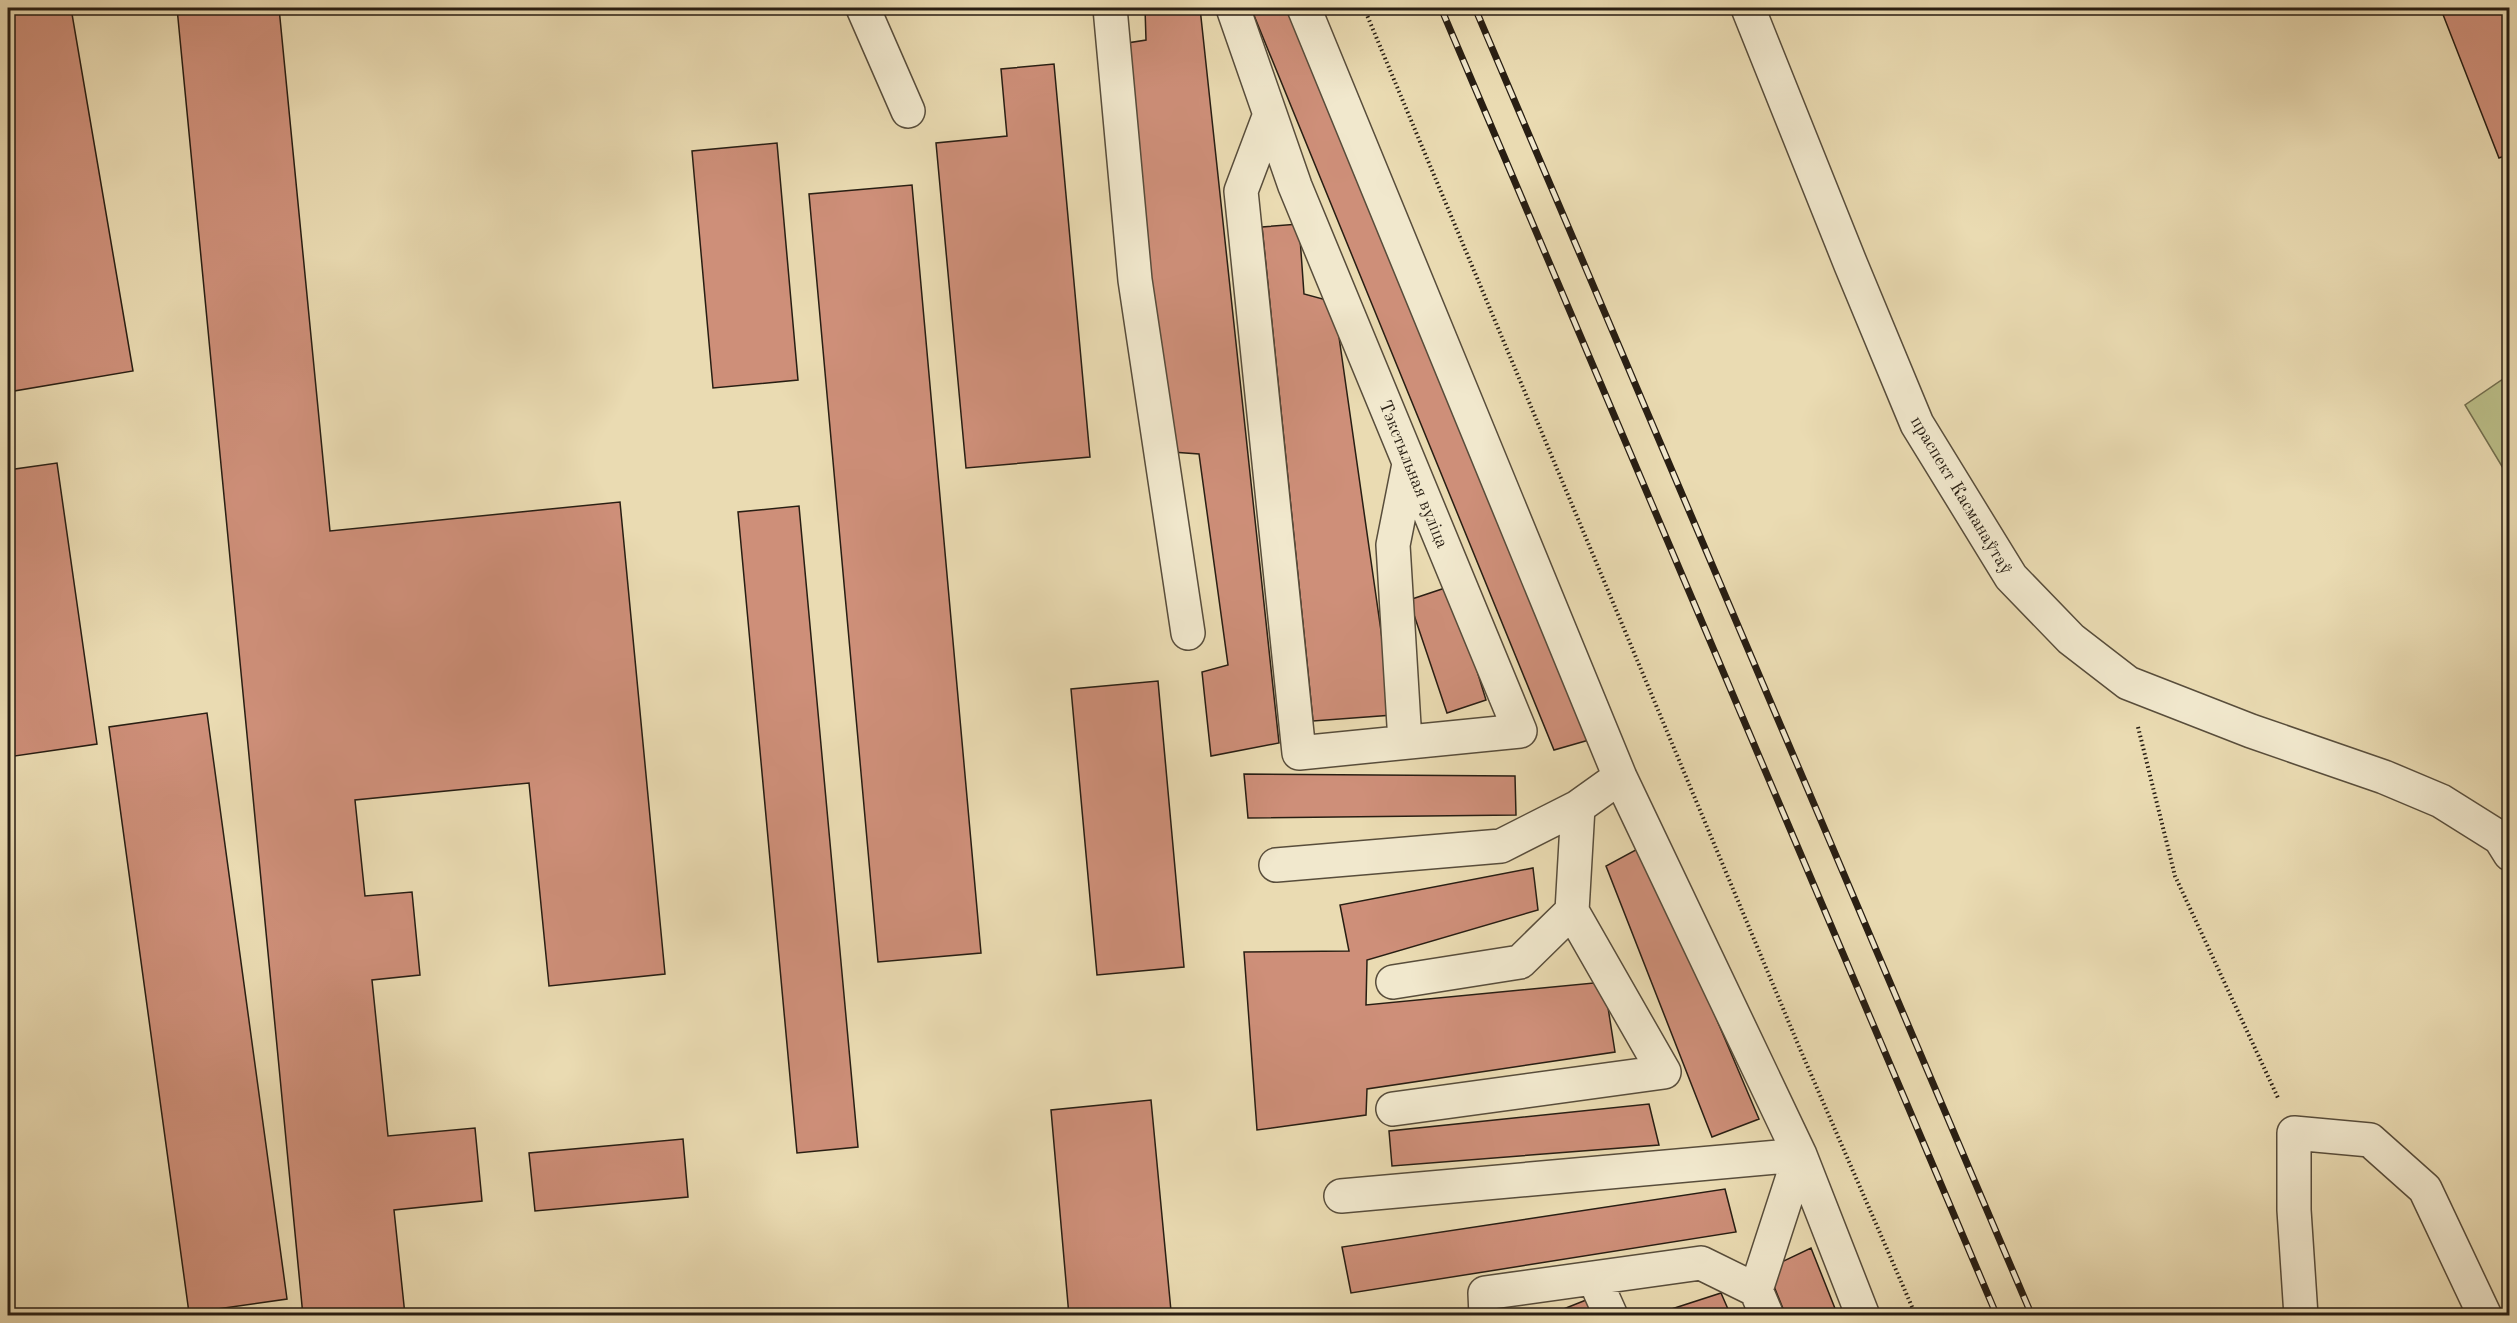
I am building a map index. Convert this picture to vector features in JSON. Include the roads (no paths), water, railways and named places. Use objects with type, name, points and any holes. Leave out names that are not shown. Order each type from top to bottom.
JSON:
[{"type":"street","points":[[863,8],[908,111]]},
{"type":"street","points":[[1110,8],[1135,280],[1188,633]]},
{"type":"street","name":"Тэкстыльная вуліца","points":[[1233,8],[1270,114],[1295,186],[1520,731],[1299,753],[1241,191],[1270,114]]},
{"type":"street","points":[[1304,8],[1620,777],[1800,1155],[1863,1316]]},
{"type":"street","name":"праспект Касманаўтаў","points":[[1748,8],[1917,424],[2011,578],[2071,639],[2128,683],[2252,731],[2384,777],[2441,801],[2499,838],[2510,854]]},
{"type":"street","points":[[1405,742],[1393,545],[1409,464]]},
{"type":"street","points":[[1276,866],[1501,846],[1578,807],[1620,777]]},
{"type":"street","points":[[1393,1108],[1664,1072],[1572,911],[1578,807]]},
{"type":"street","points":[[1394,982],[1520,962],[1572,911]]},
{"type":"street","points":[[2301,1316],[2294,1210],[2294,1133],[2370,1140],[2426,1189],[2485,1316]]},
{"type":"street","points":[[1341,1196],[1800,1155]]},
{"type":"street","points":[[1486,1316],[1485,1293],[1701,1263],[1762,1303],[1800,1155]]},
{"type":"street","points":[[1594,1278],[1611,1316]]},
{"type":"railway","points":[[1441,8],[1997,1316]]},
{"type":"railway","points":[[1475,8],[2032,1316]]}]
